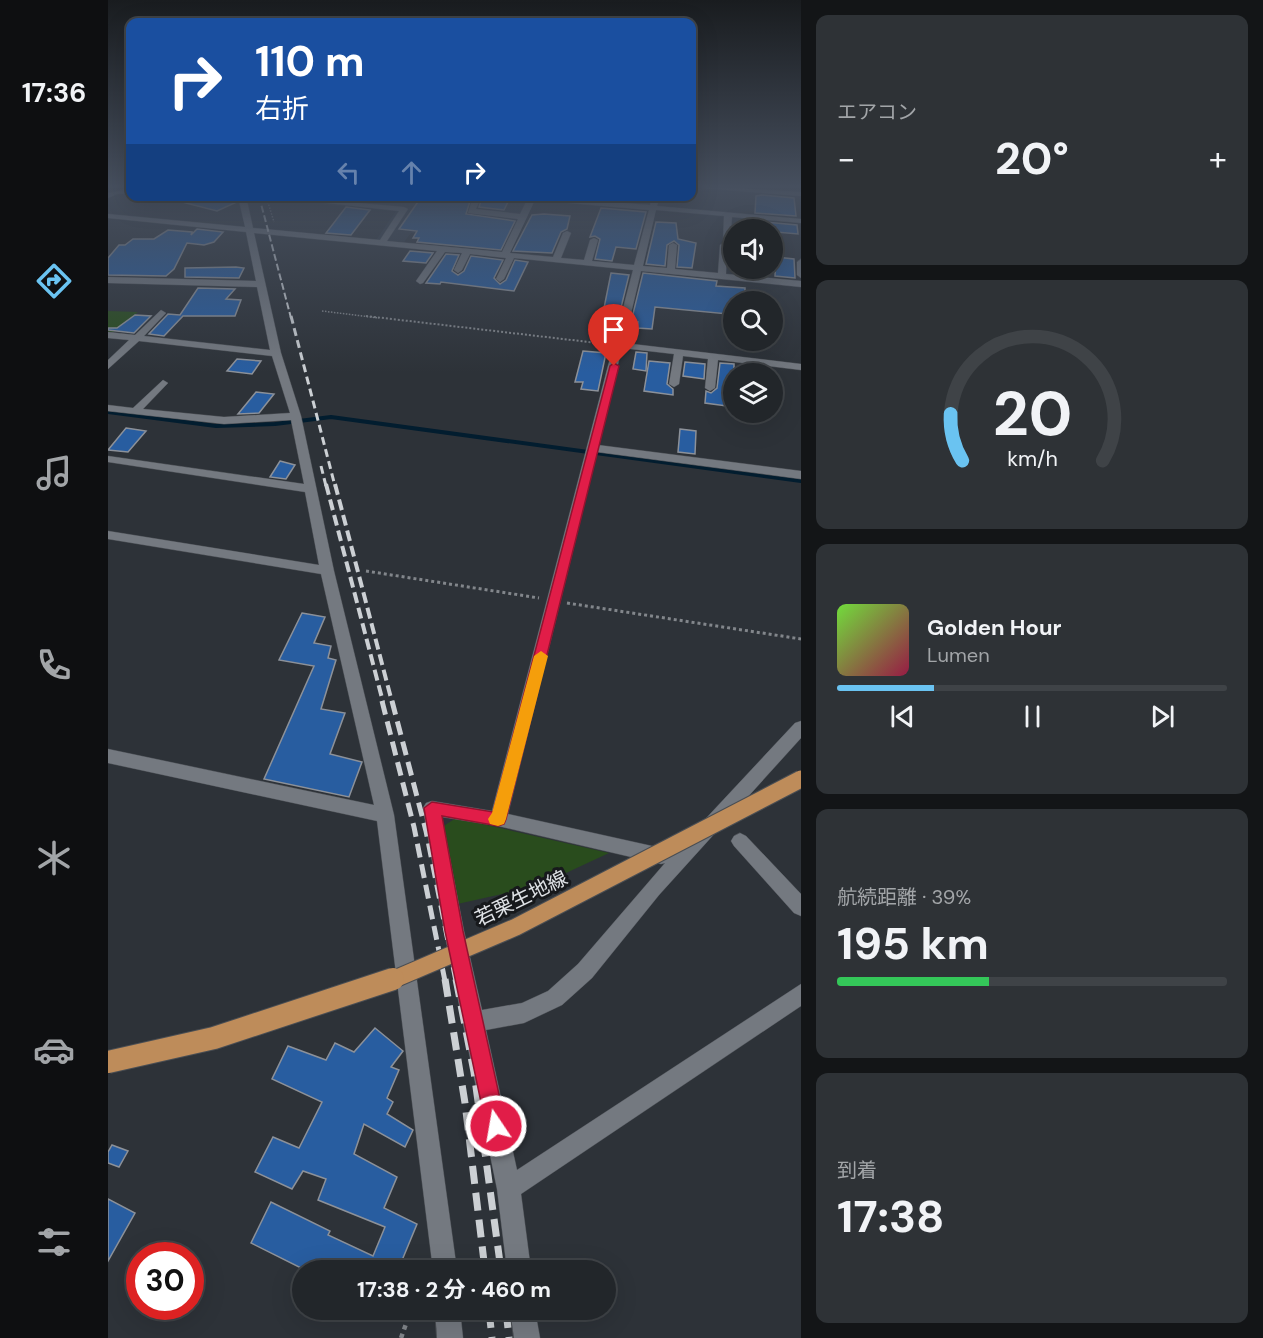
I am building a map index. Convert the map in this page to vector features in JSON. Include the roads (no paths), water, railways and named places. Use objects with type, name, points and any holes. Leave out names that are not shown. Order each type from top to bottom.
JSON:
[{"type":"main road","name":"若栗生地線","points":[[108,1062],[214,1038],[380,985],[516,927],[801,779]]},
{"type":"street","points":[[253,248],[276,353],[296,416],[327,571],[385,815],[444,1260]]},
{"type":"street","points":[[437,248],[801,284]]},
{"type":"street","points":[[500,279],[510,248]]},
{"type":"street","points":[[556,260],[561,248]]},
{"type":"street","points":[[587,263],[591,248]]},
{"type":"street","points":[[498,819],[644,248]]},
{"type":"street","points":[[671,272],[673,248]]},
{"type":"street","points":[[722,276],[725,248]]},
{"type":"street","points":[[420,281],[443,249]]},
{"type":"street","points":[[458,270],[467,251]]},
{"type":"street","points":[[801,262],[801,275]]},
{"type":"street","points":[[108,280],[262,284]]},
{"type":"street","points":[[108,366],[161,313]]},
{"type":"street","points":[[108,334],[276,353]]},
{"type":"street","points":[[620,345],[801,367]]},
{"type":"street","points":[[674,384],[679,352]]},
{"type":"street","points":[[710,388],[713,356]]},
{"type":"street","points":[[135,412],[163,383]]},
{"type":"street","points":[[108,408],[206,421],[253,422],[296,416]]},
{"type":"street","points":[[593,447],[801,475]]},
{"type":"street","points":[[108,459],[310,489]]},
{"type":"street","points":[[108,535],[327,571]]},
{"type":"street","points":[[474,1022],[524,1012],[555,998],[585,971],[678,860],[801,727]]},
{"type":"street","points":[[108,756],[385,815]]},
{"type":"street","points":[[518,1260],[509,1189],[454,931],[432,808],[498,819],[678,860]]},
{"type":"street","points":[[740,841],[801,907]]},
{"type":"street","points":[[509,1189],[801,994]]},
{"type":"street","points":[[449,1320],[450,1338]]},
{"type":"street","points":[[524,1320],[526,1338]]},
{"type":"waterway","points":[[108,412],[216,426],[275,424],[331,417],[801,481]]},
{"type":"railway","points":[[273,248],[291,318]]},
{"type":"railway","points":[[291,316],[335,486]]},
{"type":"railway","points":[[321,466],[326,486]]},
{"type":"railway","points":[[326,484],[383,702]]},
{"type":"railway","points":[[335,484],[392,702]]},
{"type":"railway","points":[[382,701],[414,827],[445,981]]},
{"type":"railway","points":[[392,701],[426,831],[456,981]]},
{"type":"railway","points":[[445,979],[465,1103],[484,1260]]},
{"type":"railway","points":[[456,979],[474,1072],[500,1260]]},
{"type":"railway","points":[[490,1320],[492,1338]]},
{"type":"railway","points":[[507,1320],[509,1338]]}]
